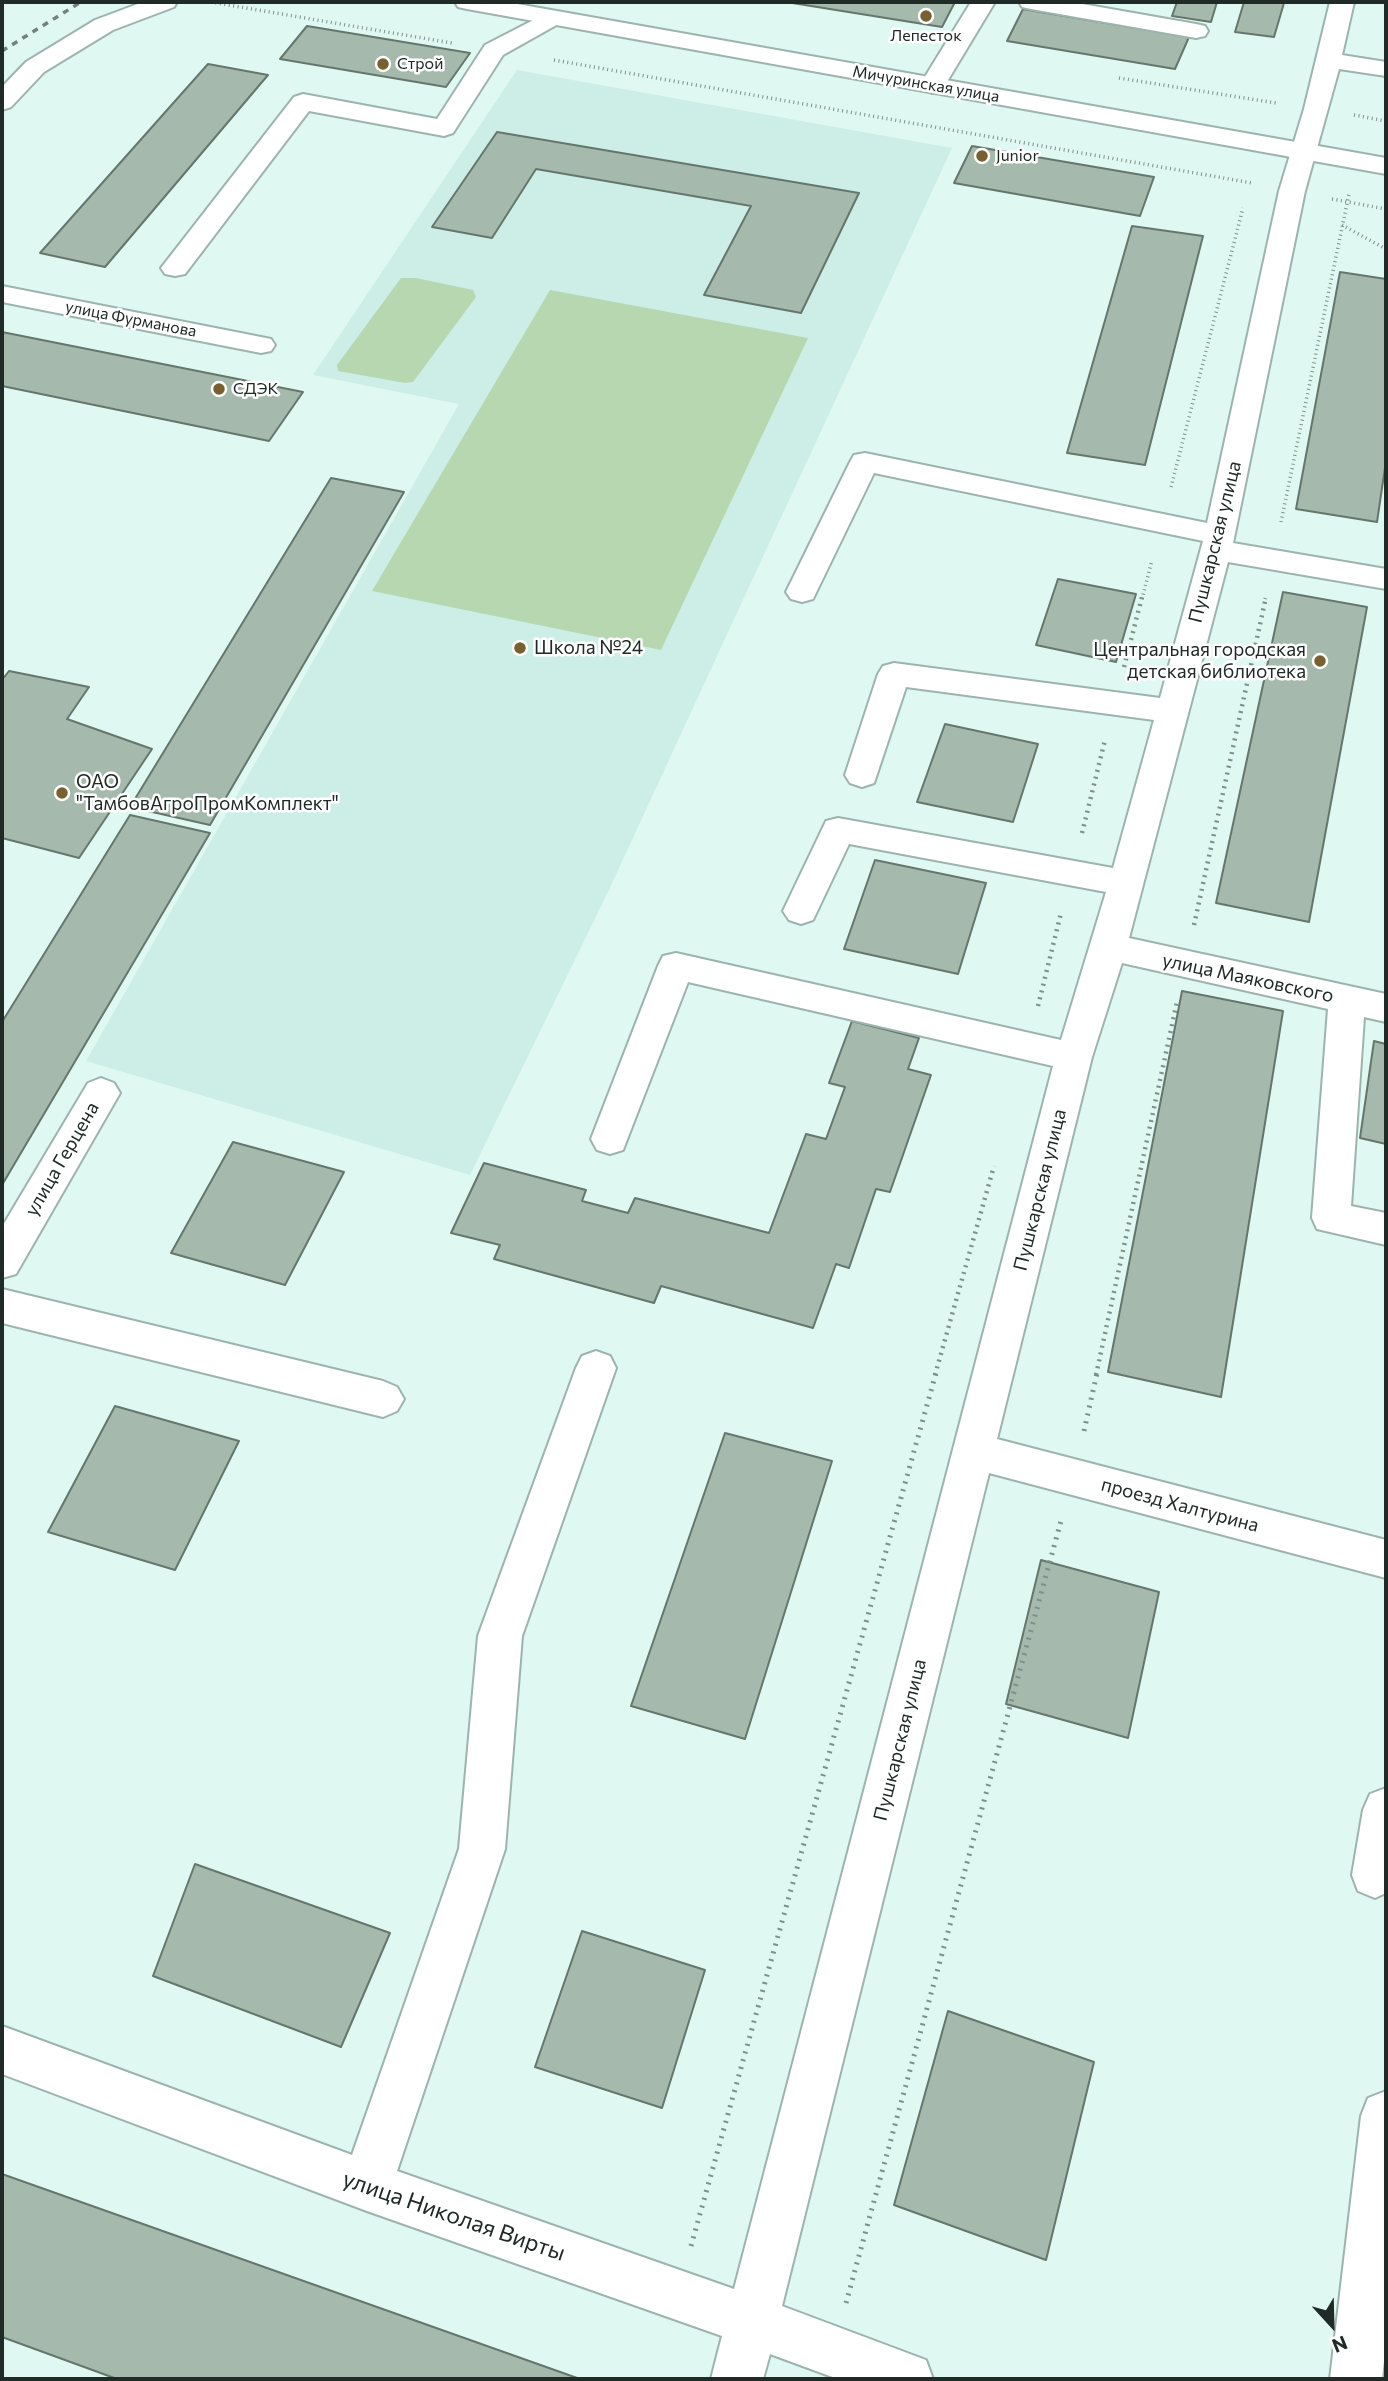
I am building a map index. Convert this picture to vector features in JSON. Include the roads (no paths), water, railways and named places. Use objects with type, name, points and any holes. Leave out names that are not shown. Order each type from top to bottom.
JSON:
[{"type":"street","points":[[2,102],[35,67],[104,25],[165,2]]},
{"type":"street","name":"Мичуринская улица","points":[[467,2],[550,12],[933,85],[1374,164]]},
{"type":"street","points":[[933,85],[983,2]]},
{"type":"street","points":[[1031,2],[1196,30]]},
{"type":"street","name":"Пушкарская улица","points":[[737,2379],[1074,1057],[1109,947],[1218,542],[1292,191],[1329,60],[1342,2]]},
{"type":"street","points":[[175,268],[303,102],[444,128],[494,50],[550,12]]},
{"type":"street","points":[[1329,60],[1386,69]]},
{"type":"street","name":"улица Фурманова","points":[[2,294],[261,345]]},
{"type":"street","points":[[802,592],[864,462],[1162,523],[1274,559],[1386,579]]},
{"type":"street","points":[[862,775],[894,674],[1172,711]]},
{"type":"street","points":[[802,911],[838,830],[1126,883]]},
{"type":"street","name":"улица Маяковского","points":[[1109,947],[1386,1008]]},
{"type":"street","points":[[610,1139],[676,966],[1074,1057]]},
{"type":"street","points":[[1347,1000],[1331,1218],[1386,1229]]},
{"type":"street","name":"улица Герцена","points":[[2,1262],[101,1093]]},
{"type":"street","points":[[2,1306],[383,1399]]},
{"type":"street","points":[[367,2186],[482,1849],[500,1636],[596,1368]]},
{"type":"street","name":"проезд Халтурина","points":[[974,1451],[1386,1559]]},
{"type":"street","points":[[1375,1875],[1386,1811]]},
{"type":"street","name":"улица Николая Вирты","points":[[2,2050],[367,2186],[752,2321],[907,2379]]},
{"type":"street","points":[[1356,2379],[1386,2116]]},
{"type":"railway","points":[[2,51],[81,2]]},
{"type":"place","name":"Лепесток","points":[[926,16]]},
{"type":"place","name":"Строй","points":[[383,64]]},
{"type":"place","name":"Junior","points":[[982,156]]},
{"type":"place","name":"СДЭК","points":[[219,389]]},
{"type":"place","name":"Школа №24","points":[[520,648]]},
{"type":"place","name":"Центральная городская детская библиотека","points":[[1320,661]]},
{"type":"place","name":"ОАО \"ТамбовАгроПромКомплект\"","points":[[62,793]]}]
